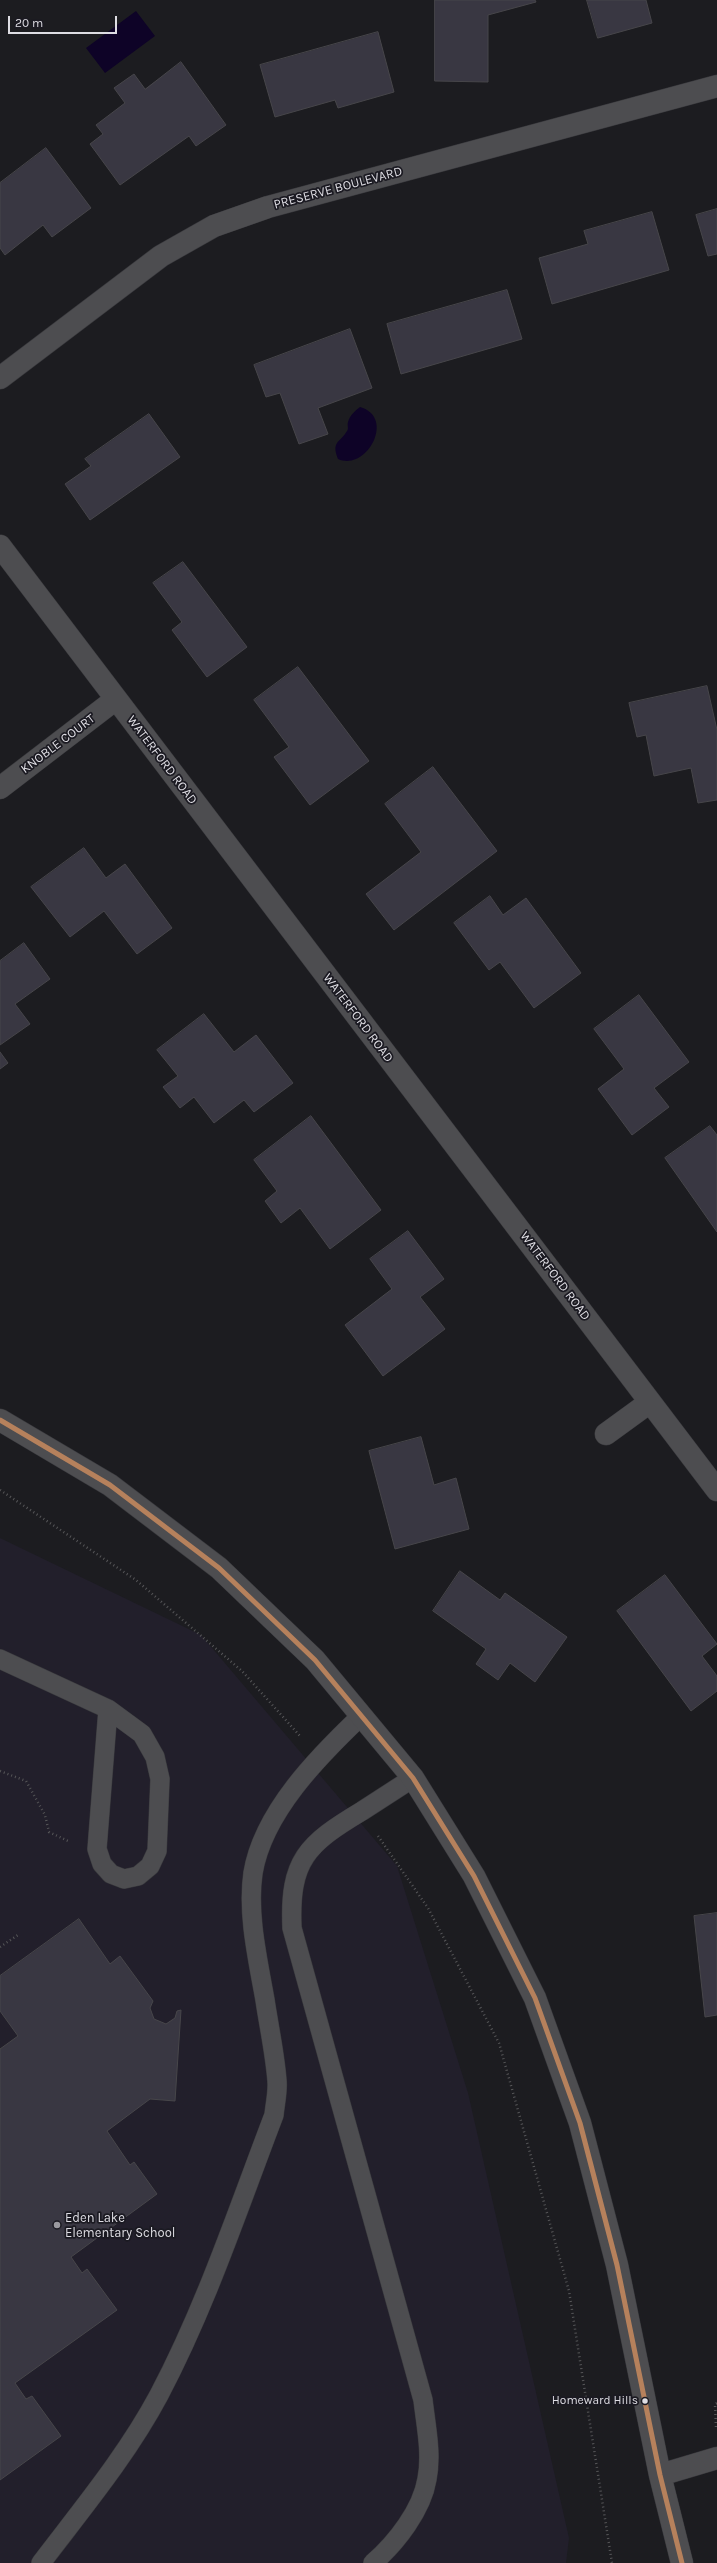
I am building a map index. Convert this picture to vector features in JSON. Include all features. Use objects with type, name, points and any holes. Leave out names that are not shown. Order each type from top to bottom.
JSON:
[{"type":"street","name":"PRESERVE BOULEVARD","points":[[0,378],[161,256],[214,226],[268,207],[717,86]]},
{"type":"street","name":"WATERFORD ROAD","points":[[0,546],[717,1490]]},
{"type":"street","name":"KNOBLE COURT","points":[[0,788],[116,699]]},
{"type":"street","points":[[606,1434],[650,1402]]},
{"type":"street","points":[[0,1420],[110,1485],[219,1568],[314,1660],[413,1778],[474,1876],[535,1998],[580,2124],[617,2265],[660,2475],[682,2563]]},
{"type":"street","points":[[660,2475],[717,2458]]},
{"type":"lane","points":[[0,1659],[108,1709],[142,1734],[155,1757],[160,1780],[157,1851],[150,1866],[138,1876],[124,1879],[111,1874],[102,1864],[97,1849],[108,1709]]},
{"type":"lane","points":[[41,2563],[111,2470],[159,2396],[198,2315],[274,2115],[277,2083],[257,1954],[253,1913],[253,1874],[262,1841],[280,1811],[318,1756],[361,1716]]},
{"type":"lane","points":[[373,2563],[402,2532],[417,2505],[427,2480],[428,2447],[423,2400],[292,1928],[291,1901],[296,1877],[305,1856],[318,1840],[413,1778]]},
{"type":"path","points":[[0,1490],[142,1585],[242,1671],[318,1756]]},
{"type":"path","points":[[0,1771],[26,1781],[45,1815],[49,1832],[70,1842]]},
{"type":"path","points":[[362,1811],[428,1908],[499,2043],[569,2290],[612,2563]]},
{"type":"path","points":[[0,1947],[18,1935]]},
{"type":"shaded area","points":[[136,11],[155,36],[105,73],[86,48]]},
{"type":"shaded area","points":[[360,407],[371,413],[376,421],[377,431],[373,442],[367,451],[359,458],[349,461],[338,459],[335,449],[336,445],[348,430],[350,417]]},
{"type":"shaded area","points":[[0,1538],[201,1635],[397,1866],[468,2093],[569,2538],[566,2563],[0,2563]]},
{"type":"building","points":[[435,0],[535,0],[536,2],[488,15],[488,82],[435,81]]},
{"type":"building","points":[[587,0],[646,0],[652,23],[598,38]]},
{"type":"building","points":[[378,32],[394,92],[338,108],[335,100],[275,117],[260,65]]},
{"type":"building","points":[[181,62],[226,125],[196,146],[189,136],[120,185],[90,144],[103,134],[96,125],[125,103],[114,88],[134,74],[145,89]]},
{"type":"building","points":[[46,148],[91,208],[52,237],[43,225],[5,255],[0,248],[0,183]]},
{"type":"building","points":[[717,209],[717,254],[708,256],[696,215]]},
{"type":"building","points":[[652,212],[669,270],[552,304],[539,258],[588,244],[584,231]]},
{"type":"building","points":[[507,290],[522,339],[401,374],[387,324]]},
{"type":"building","points":[[350,329],[372,388],[318,408],[328,434],[299,444],[280,393],[266,397],[254,365]]},
{"type":"building","points":[[149,414],[180,457],[90,520],[65,484],[91,466],[85,459]]},
{"type":"building","points":[[183,562],[247,647],[207,677],[172,630],[182,622],[153,583]]},
{"type":"building","points":[[298,667],[369,761],[310,805],[274,757],[289,747],[254,700]]},
{"type":"building","points":[[707,686],[717,730],[717,800],[698,803],[691,768],[654,776],[646,735],[637,737],[629,703]]},
{"type":"building","points":[[433,767],[497,851],[394,930],[366,894],[421,852],[385,804]]},
{"type":"building","points":[[84,848],[106,878],[125,864],[172,928],[137,954],[104,911],[70,937],[31,887]]},
{"type":"building","points":[[490,896],[503,915],[526,898],[581,973],[534,1008],[500,962],[489,970],[454,923]]},
{"type":"building","points":[[24,943],[50,979],[15,1004],[30,1024],[0,1045],[0,961]]},
{"type":"building","points":[[639,995],[689,1062],[654,1088],[669,1107],[632,1135],[598,1089],[624,1069],[594,1029]]},
{"type":"building","points":[[204,1014],[234,1052],[256,1035],[293,1083],[254,1112],[244,1100],[214,1123],[194,1097],[180,1108],[163,1087],[178,1076],[157,1050]]},
{"type":"building","points":[[0,1052],[8,1063],[0,1069]]},
{"type":"building","points":[[311,1116],[381,1210],[330,1249],[300,1208],[281,1223],[265,1201],[277,1191],[254,1160]]},
{"type":"building","points":[[710,1126],[717,1135],[717,1232],[665,1158]]},
{"type":"building","points":[[408,1231],[444,1279],[420,1297],[445,1329],[383,1376],[345,1325],[392,1289],[370,1259]]},
{"type":"building","points":[[421,1437],[434,1485],[456,1478],[469,1529],[395,1549],[369,1451]]},
{"type":"building","points":[[460,1571],[500,1600],[505,1593],[567,1637],[535,1682],[510,1663],[498,1680],[476,1664],[486,1649],[433,1611]]},
{"type":"building","points":[[665,1575],[717,1644],[702,1656],[717,1676],[717,1691],[691,1711],[617,1611]]},
{"type":"building","points":[[717,1913],[717,2015],[705,2017],[694,1916]]},
{"type":"building","name":"Eden Lake Elementary School","points":[[79,1919],[110,1964],[120,1956],[153,2001],[150,2008],[154,2019],[166,2024],[175,2018],[177,2011],[181,2010],[175,2101],[150,2099],[107,2131],[130,2165],[134,2162],[157,2194],[71,2257],[82,2273],[87,2269],[117,2310],[15,2383],[26,2399],[32,2396],[61,2436],[0,2480],[0,2049],[18,2036],[0,2011],[0,1976]]},
{"type":"transit line","points":[[0,1420],[110,1485],[219,1568],[315,1660],[413,1778],[474,1876],[535,1998],[580,2123],[617,2265],[660,2475],[682,2563]]},
{"type":"place","name":"Eden Lake Elementary School","points":[[57,2225]]},
{"type":"place","name":"Homeward Hills","points":[[645,2401]]}]
